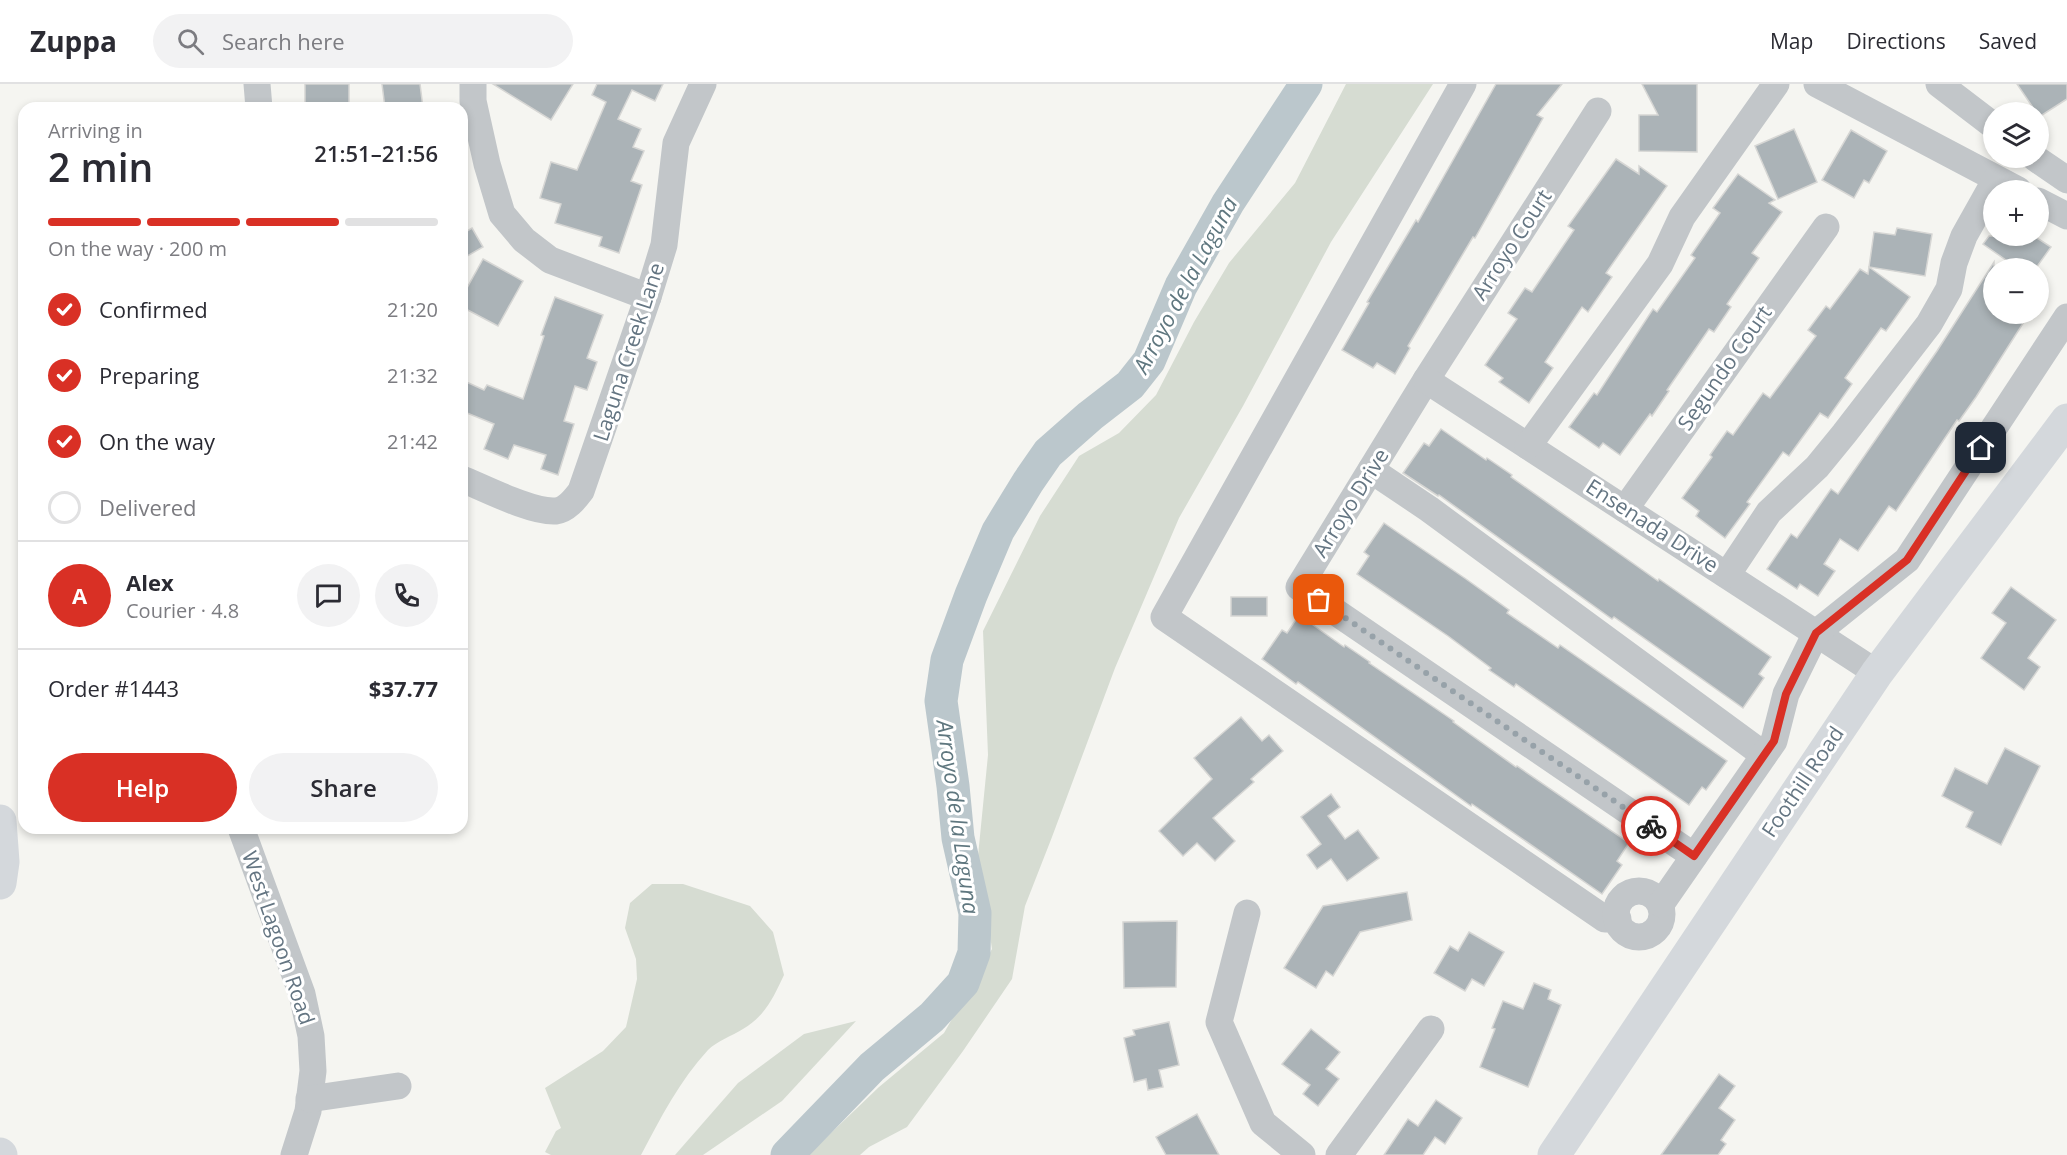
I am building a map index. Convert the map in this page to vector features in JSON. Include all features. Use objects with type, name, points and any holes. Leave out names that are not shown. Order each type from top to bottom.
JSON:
[{"type":"main road","name":"Foothill Road","points":[[1554,1155],[1877,673],[2067,420]]},
{"type":"main road","points":[[0,821],[3,862],[0,883]]},
{"type":"street","points":[[256,84],[258,102]]},
{"type":"street","points":[[473,84],[473,101],[487,165],[502,214],[524,240],[550,260],[648,297]]},
{"type":"street","name":"Laguna Creek Lane","points":[[468,481],[543,510],[558,511],[572,502],[581,491],[664,245],[676,143],[703,84]]},
{"type":"street","points":[[1463,84],[1164,617],[1605,919],[1618,919],[1619,926],[1629,936],[1652,934],[1662,920],[1661,904],[1774,741],[1786,694],[1816,633],[1907,560],[2067,317]]},
{"type":"street","points":[[1527,446],[1660,264],[1682,217],[1776,84]]},
{"type":"street","points":[[1817,84],[1998,180]]},
{"type":"street","points":[[1939,84],[1983,118]]},
{"type":"street","name":"Arroyo Court","points":[[1426,380],[1598,111]]},
{"type":"street","points":[[2049,168],[2067,180]]},
{"type":"street","points":[[2049,207],[2067,216]]},
{"type":"street","points":[[1727,575],[1769,512],[1817,467],[1929,324],[1949,289],[1954,263],[1965,236],[1983,214]]},
{"type":"street","name":"Segundo Court","points":[[1625,509],[1826,226]]},
{"type":"street","name":"Ensenada Drive","points":[[1426,380],[1877,673]]},
{"type":"street","name":"Arroyo Drive","points":[[1426,380],[1299,587],[1694,856]]},
{"type":"street","points":[[1371,470],[1438,516],[1764,755]]},
{"type":"street","name":"West Lagoon Road","points":[[243,834],[302,994],[311,1036],[313,1071],[302,1134],[294,1155]]},
{"type":"street","points":[[1247,913],[1219,1022],[1263,1123],[1302,1155]]},
{"type":"street","points":[[1339,1155],[1431,1029]]},
{"type":"street","points":[[309,1099],[398,1086]]},
{"type":"shaded area","points":[[1346,84],[1433,84],[1331,242],[1243,406],[1179,518],[1115,668],[1025,906],[1012,979],[907,1127],[869,1147],[860,1155],[808,1155],[879,1087],[944,1033],[992,949],[978,856],[988,755],[983,631],[1040,516],[1079,456],[1119,433],[1156,395],[1194,322],[1229,263],[1295,183]]},
{"type":"shaded area","points":[[652,884],[683,884],[750,906],[773,932],[784,975],[772,999],[758,1018],[708,1050],[688,1074],[641,1155],[551,1155],[545,1152],[556,1131],[561,1128],[545,1088],[603,1051],[626,1027],[637,979],[636,959],[625,928],[630,903]]},
{"type":"shaded area","points":[[856,1021],[782,1101],[703,1155],[675,1155],[738,1083],[804,1034]]},
{"type":"building","points":[[305,84],[349,84],[349,102],[305,102]]},
{"type":"building","points":[[382,84],[420,84],[422,102],[384,102]]},
{"type":"building","points":[[493,84],[573,84],[551,120]]},
{"type":"building","points":[[597,84],[663,84],[655,101],[632,90],[618,119],[641,129],[633,147],[644,151],[631,181],[642,185],[619,253],[599,246],[602,237],[555,223],[561,204],[540,198],[551,162],[577,170],[606,102],[592,95]]},
{"type":"building","points":[[1496,84],[1562,84],[1537,115],[1543,118],[1475,238],[1473,237],[1408,346],[1410,348],[1395,374],[1377,363],[1373,368],[1342,350],[1369,303],[1367,302],[1416,220],[1418,222]]},
{"type":"building","points":[[1642,84],[1697,84],[1697,152],[1639,151],[1639,115],[1658,115]]},
{"type":"building","points":[[2017,84],[2067,84],[2067,99],[2049,111],[2049,102],[2029,102]]},
{"type":"building","points":[[1794,129],[1817,182],[1778,199],[1755,146]]},
{"type":"building","points":[[1851,130],[1887,151],[1869,183],[1864,180],[1854,198],[1822,180]]},
{"type":"building","points":[[1616,159],[1639,174],[1639,166],[1667,186],[1606,273],[1612,277],[1588,312],[1582,307],[1545,362],[1553,368],[1529,403],[1499,382],[1503,378],[1485,365],[1517,319],[1508,313],[1525,288],[1532,292],[1574,230],[1568,226]]},
{"type":"building","points":[[1738,174],[1775,200],[1769,203],[1782,212],[1752,253],[1759,258],[1727,304],[1731,307],[1714,332],[1709,329],[1652,416],[1650,414],[1620,455],[1603,443],[1599,448],[1569,427],[1594,393],[1597,395],[1653,309],[1657,312],[1695,258],[1691,255],[1720,213],[1713,208]]},
{"type":"building","points":[[472,228],[483,247],[468,256],[468,230]]},
{"type":"building","points":[[1897,228],[1932,234],[1925,276],[1869,267],[1874,232],[1895,235]]},
{"type":"building","points":[[1986,246],[2051,247],[2043,258],[2003,258]]},
{"type":"building","points":[[483,259],[523,281],[498,326],[468,310],[468,286]]},
{"type":"building","points":[[1869,267],[1910,297],[1886,331],[1881,328],[1845,378],[1852,384],[1828,418],[1820,413],[1789,456],[1783,452],[1747,502],[1750,504],[1725,538],[1696,516],[1699,511],[1682,498],[1712,457],[1710,455],[1727,431],[1733,435],[1763,393],[1770,398],[1816,336],[1808,330],[1826,306],[1830,309],[1860,269],[1868,274]]},
{"type":"building","points":[[1983,279],[1983,324],[2023,324],[1976,397],[1959,421],[1957,420],[1896,511],[1889,506],[1858,551],[1840,539],[1824,564],[1835,571],[1818,596],[1800,584],[1797,589],[1767,569],[1791,534],[1797,538],[1831,489],[1838,494],[1937,351]]},
{"type":"building","points":[[555,297],[603,315],[587,358],[597,362],[587,390],[575,386],[564,421],[574,424],[558,475],[541,469],[546,455],[514,445],[508,459],[484,449],[494,424],[468,413],[468,383],[484,390],[487,385],[523,399],[544,336],[541,335]]},
{"type":"building","points":[[1441,429],[1512,475],[1511,477],[1658,581],[1659,579],[1771,657],[1759,674],[1764,678],[1743,708],[1614,617],[1612,619],[1439,495],[1403,473],[1424,443],[1429,446]]},
{"type":"building","points":[[1384,523],[1509,610],[1507,613],[1558,648],[1560,645],[1727,761],[1706,790],[1702,787],[1689,805],[1516,684],[1514,687],[1489,670],[1491,668],[1448,636],[1357,574],[1369,556],[1364,552]]},
{"type":"building","points":[[2011,587],[2056,620],[2028,658],[2040,667],[2024,690],[1981,658],[2006,623],[1992,613]]},
{"type":"building","points":[[1231,597],[1267,597],[1267,616],[1231,616]]},
{"type":"building","points":[[1299,615],[1629,843],[1617,861],[1622,865],[1602,894],[1472,804],[1471,806],[1298,682],[1296,684],[1262,659],[1282,630],[1287,633]]},
{"type":"building","points":[[1241,717],[1262,741],[1269,735],[1283,751],[1251,779],[1254,782],[1213,818],[1235,841],[1215,861],[1197,843],[1183,856],[1159,831],[1212,779],[1194,758]]},
{"type":"building","points":[[2005,748],[2040,766],[2001,845],[1966,827],[1973,812],[1942,796],[1955,768],[1987,784]]},
{"type":"building","points":[[1331,794],[1340,807],[1328,816],[1345,839],[1358,830],[1379,858],[1347,881],[1331,859],[1317,869],[1307,855],[1321,844],[1301,817]]},
{"type":"building","points":[[1407,892],[1412,920],[1360,932],[1333,976],[1326,971],[1316,988],[1284,968],[1323,906]]},
{"type":"building","points":[[1177,921],[1176,987],[1124,988],[1123,922]]},
{"type":"building","points":[[1469,932],[1504,952],[1484,986],[1472,979],[1465,991],[1434,973],[1450,946],[1458,951]]},
{"type":"building","points":[[1534,983],[1551,990],[1548,999],[1561,1005],[1528,1087],[1480,1067],[1503,1001],[1523,1009]]},
{"type":"building","points":[[1169,1022],[1179,1065],[1159,1070],[1163,1087],[1148,1090],[1146,1079],[1134,1082],[1124,1038],[1135,1035],[1133,1030]]},
{"type":"building","points":[[1311,1029],[1340,1052],[1326,1069],[1339,1079],[1318,1106],[1303,1094],[1310,1085],[1282,1064]]},
{"type":"building","points":[[1719,1074],[1735,1086],[1719,1108],[1735,1120],[1721,1140],[1726,1144],[1718,1155],[1661,1155]]},
{"type":"building","points":[[1436,1100],[1462,1118],[1445,1144],[1435,1137],[1423,1155],[1384,1155],[1408,1119],[1418,1126]]},
{"type":"building","points":[[1197,1114],[1219,1155],[1166,1155],[1156,1137]]},
{"type":"waterway","name":"Arroyo de la Laguna","points":[[787,1155],[872,1067],[932,1017],[963,983],[974,953],[975,913],[958,838],[941,701],[947,660],[971,595],[998,531],[1048,453],[1130,385],[1149,361],[1181,286],[1228,203],[1306,84]]},
{"type":"way so far","points":[[1319,600],[1651,826]]},
{"type":"route","points":[[1651,826],[1694,856],[1774,741],[1786,694],[1816,633],[1907,560],[1981,448]]}]
